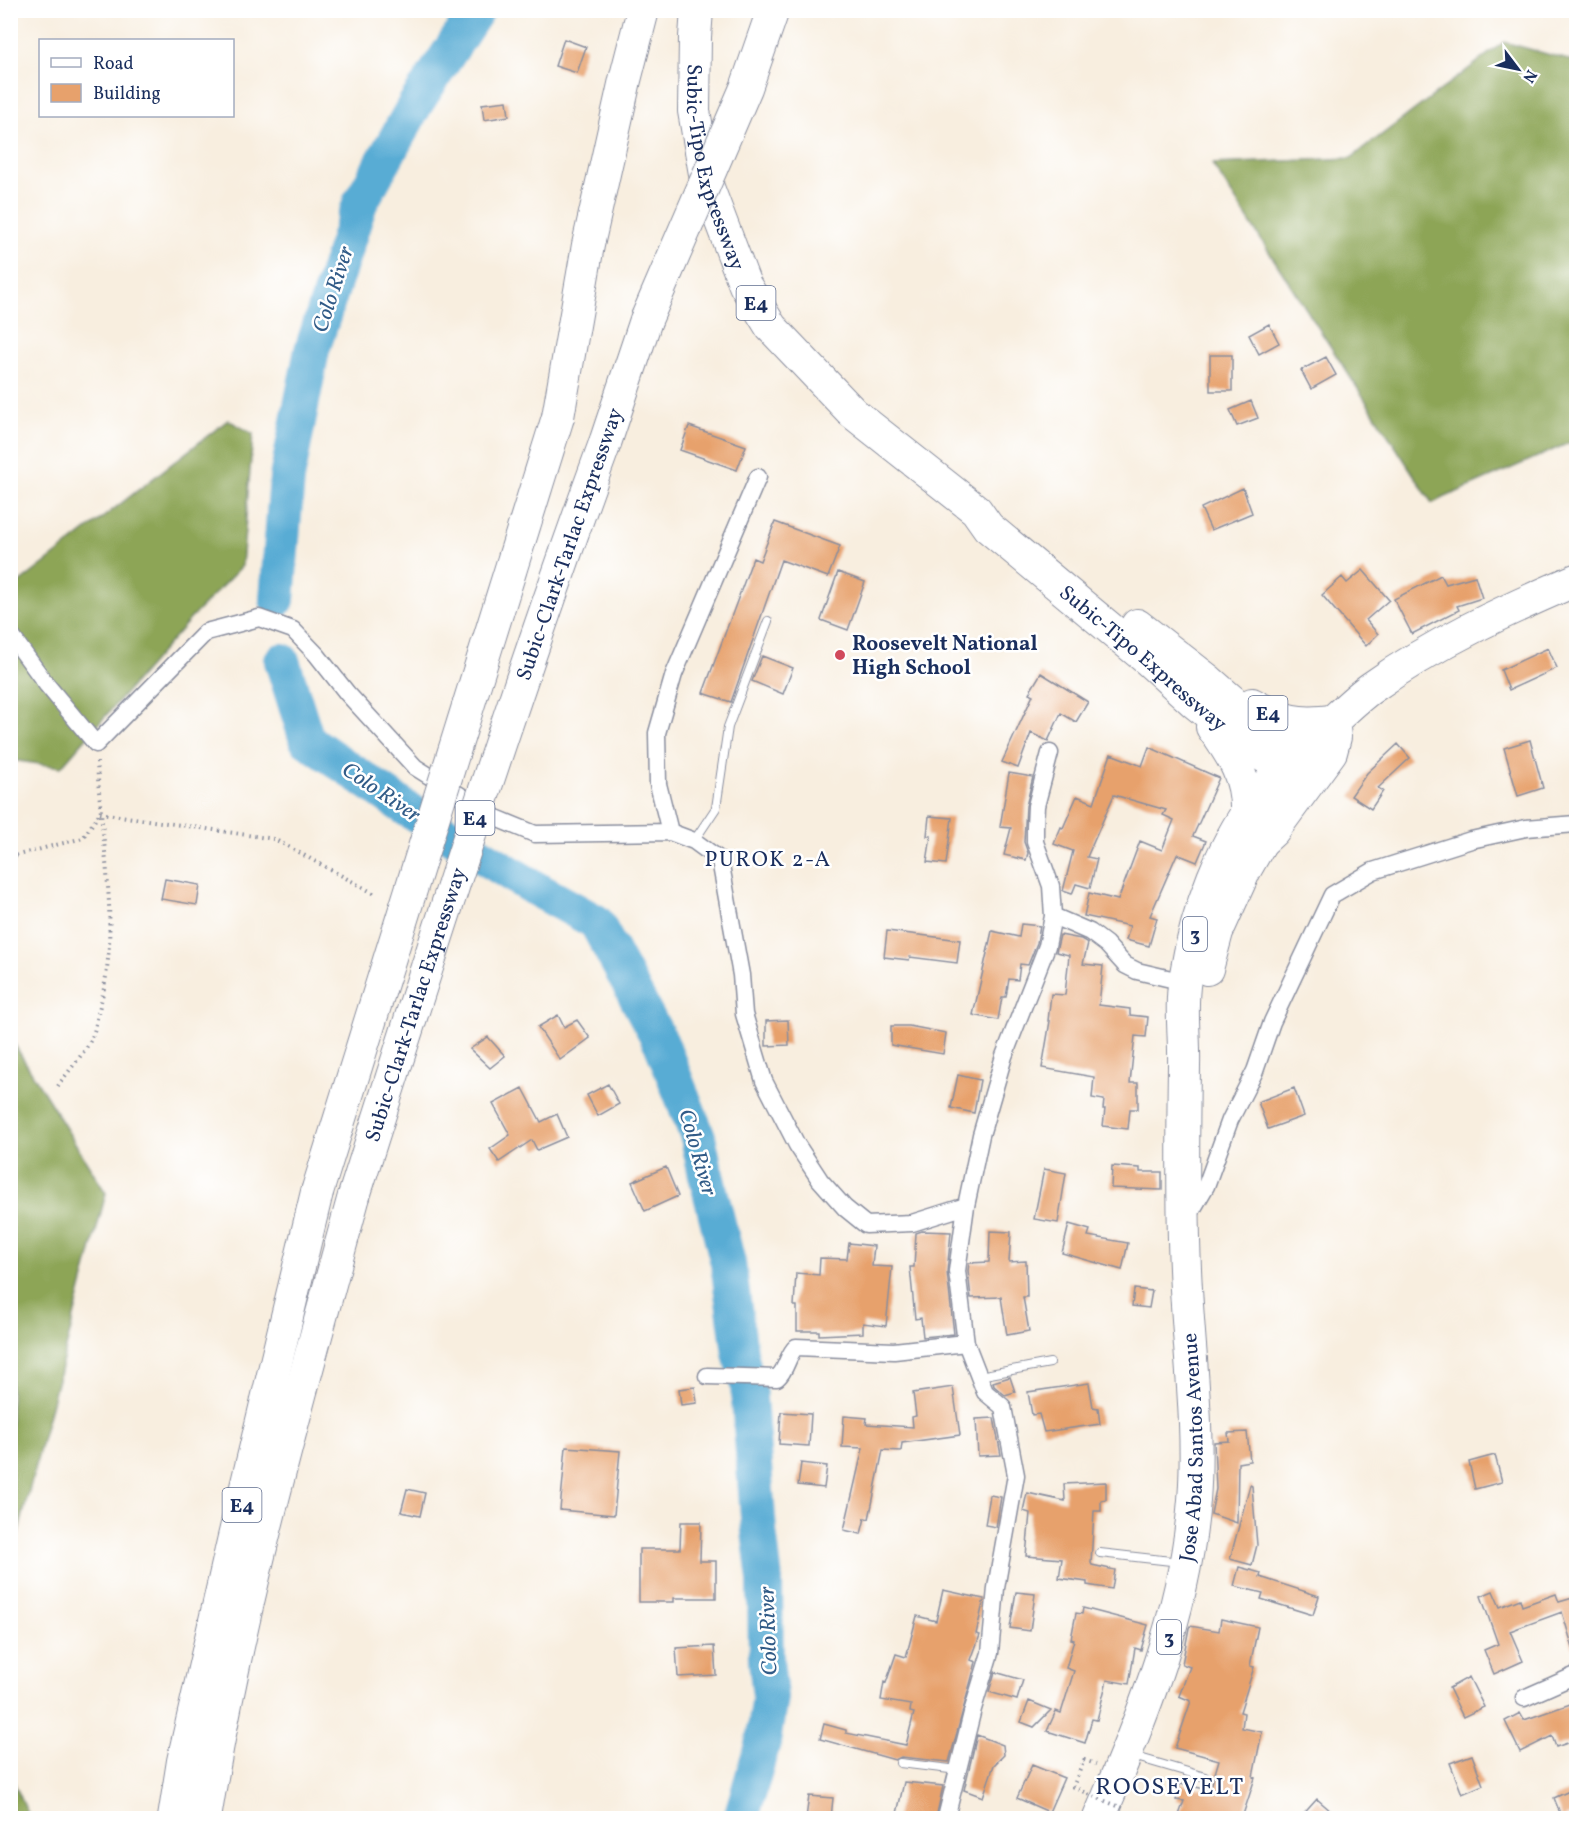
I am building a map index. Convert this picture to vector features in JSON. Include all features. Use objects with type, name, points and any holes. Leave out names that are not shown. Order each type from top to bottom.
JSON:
[{"type":"highway","name":"Subic-Clark-Tarlac Expressway","points":[[174,1818],[183,1761],[234,1537],[317,1192],[558,417],[588,245],[643,10]]},
{"type":"highway","name":"Subic-Tipo Expressway","points":[[697,10],[694,111],[703,164],[711,196],[745,285],[771,327],[853,413],[976,510],[996,516],[1202,692],[1268,730],[1279,742],[1288,762]]},
{"type":"highway","name":"Subic-Clark-Tarlac Expressway","points":[[205,1818],[214,1759],[263,1535],[354,1196],[481,798],[646,320],[746,88],[774,10]]},
{"type":"highway","name":"Jose Abad Santos Avenue","points":[[1104,1807],[1127,1754],[1169,1639],[1186,1563],[1194,1499],[1195,1445],[1182,1173],[1184,982],[1199,916],[1218,868],[1264,788],[1288,762],[1333,721],[1370,689],[1425,654],[1525,602],[1576,580]]},
{"type":"highway","name":"E4","points":[[1202,692],[1290,722],[1333,721]]},
{"type":"highway","name":"E4","points":[[1202,692],[1244,782],[1247,800],[1246,816]]},
{"type":"highway","name":"Jose Abad Santos Avenue","points":[[1184,1062],[1192,1044],[1203,984],[1217,932],[1232,896],[1261,842],[1273,831],[1331,752],[1335,737],[1333,721]]},
{"type":"highway","points":[[1261,842],[1269,815],[1285,790],[1288,762]]},
{"type":"street","points":[[670,832],[658,784],[657,733],[674,674],[758,477]]},
{"type":"street","points":[[10,634],[47,685],[96,744],[206,633],[259,618],[293,630],[415,767],[496,818],[535,834],[670,832],[694,841],[720,860],[741,975],[744,1014],[764,1081],[797,1145],[820,1180],[845,1208],[866,1225],[912,1223],[966,1206]]},
{"type":"street","points":[[946,1818],[990,1653],[996,1588],[1016,1475],[1003,1407],[985,1392],[966,1343],[957,1271],[966,1206],[981,1135],[1004,1056],[1047,946],[1053,916],[1051,886],[1035,842],[1036,806],[1050,753]]},
{"type":"street","points":[[1184,1226],[1206,1186],[1230,1119],[1255,1071],[1272,1022],[1332,895],[1373,871],[1471,840],[1526,828],[1576,824]]},
{"type":"street","points":[[1053,916],[1090,932],[1106,944],[1125,965],[1137,971],[1184,982]]},
{"type":"street","points":[[712,1376],[777,1378],[783,1373],[792,1350],[796,1347],[894,1351],[966,1343]]},
{"type":"street","points":[[1524,1698],[1576,1675]]},
{"type":"lane","points":[[694,841],[716,808],[728,727],[768,621]]},
{"type":"lane","points":[[979,1377],[1050,1363]]},
{"type":"lane","points":[[1100,1553],[1186,1563]]},
{"type":"lane","points":[[1127,1754],[1204,1777]]},
{"type":"lane","points":[[900,1763],[958,1770]]},
{"type":"path","points":[[58,1086],[92,1038],[107,981],[111,910],[107,850],[100,813],[96,744]]},
{"type":"path","points":[[10,857],[83,838],[100,813]]},
{"type":"path","points":[[100,813],[274,839],[377,895]]},
{"type":"path","points":[[1073,1787],[1084,1760]]},
{"type":"green space","points":[[1504,42],[1576,62],[1576,440],[1432,503],[1212,164],[1351,158]]},
{"type":"green space","points":[[228,420],[253,434],[242,566],[192,617],[61,767],[11,760],[10,590]]},
{"type":"green space","points":[[11,1039],[106,1193],[11,1561]]},
{"type":"green space","points":[[11,1776],[30,1818],[11,1818]]},
{"type":"building","points":[[564,39],[586,47],[577,73],[555,66]]},
{"type":"building","points":[[507,101],[509,116],[484,120],[482,104]]},
{"type":"building","points":[[1269,324],[1279,343],[1259,354],[1249,335]]},
{"type":"building","points":[[1210,355],[1232,355],[1232,391],[1210,391]]},
{"type":"building","points":[[1326,357],[1336,375],[1311,389],[1301,370]]},
{"type":"building","points":[[1251,401],[1258,418],[1237,426],[1230,410]]},
{"type":"building","points":[[689,426],[746,446],[737,470],[680,450]]},
{"type":"building","points":[[1243,488],[1252,513],[1211,530],[1201,508]]},
{"type":"building","points":[[775,522],[840,546],[828,577],[781,560],[731,702],[703,693],[753,558],[760,561]]},
{"type":"building","points":[[1363,570],[1389,600],[1366,620],[1378,634],[1366,646],[1322,595],[1342,577],[1347,583]]},
{"type":"building","points":[[838,572],[865,582],[848,630],[821,620]]},
{"type":"building","points":[[1441,575],[1446,584],[1475,576],[1482,598],[1457,606],[1459,610],[1412,634],[1394,599]]},
{"type":"building","points":[[1548,648],[1557,668],[1509,690],[1501,670]]},
{"type":"building","points":[[762,656],[793,668],[783,694],[752,681]]},
{"type":"building","points":[[1041,673],[1088,702],[1076,722],[1061,713],[1048,741],[1031,733],[1018,768],[1002,762],[1033,695],[1029,693]]},
{"type":"building","points":[[1530,740],[1543,788],[1518,796],[1504,748]]},
{"type":"building","points":[[1398,744],[1410,758],[1378,788],[1383,791],[1371,809],[1351,796],[1367,773]]},
{"type":"building","points":[[1149,747],[1219,778],[1193,836],[1206,841],[1197,862],[1177,854],[1150,916],[1157,918],[1149,946],[1126,940],[1130,926],[1084,916],[1089,893],[1118,900],[1140,841],[1162,850],[1174,820],[1163,815],[1166,810],[1114,795],[1087,857],[1097,859],[1090,888],[1076,884],[1072,894],[1063,891],[1073,851],[1054,844],[1077,796],[1094,803],[1111,754],[1142,766]]},
{"type":"building","points":[[1009,773],[1033,777],[1026,806],[1024,842],[1028,853],[1026,860],[1004,855],[1011,828],[1000,827]]},
{"type":"building","points":[[929,816],[952,818],[946,864],[927,862],[931,836],[927,836]]},
{"type":"building","points":[[165,879],[200,885],[197,905],[161,899]]},
{"type":"building","points":[[1021,924],[1040,926],[1037,943],[1028,965],[1020,964],[1018,980],[1009,979],[1006,997],[1002,997],[998,1020],[973,1015],[992,931],[1019,937]]},
{"type":"building","points":[[887,931],[960,940],[957,963],[910,957],[909,960],[884,957]]},
{"type":"building","points":[[1060,935],[1081,939],[1088,943],[1083,964],[1103,966],[1099,1005],[1130,1009],[1130,1015],[1148,1017],[1146,1037],[1135,1036],[1130,1083],[1138,1083],[1138,1109],[1130,1109],[1128,1129],[1103,1126],[1104,1100],[1092,1098],[1094,1077],[1042,1068],[1050,1021],[1048,1021],[1051,994],[1065,995],[1069,955],[1056,952]]},
{"type":"building","points":[[558,1015],[564,1027],[577,1020],[590,1038],[560,1060],[538,1027]]},
{"type":"building","points":[[788,1020],[789,1045],[766,1046],[766,1021]]},
{"type":"building","points":[[891,1026],[909,1026],[946,1033],[943,1054],[891,1045]]},
{"type":"building","points":[[488,1037],[505,1056],[490,1068],[470,1049]]},
{"type":"building","points":[[958,1075],[980,1080],[974,1113],[951,1108]]},
{"type":"building","points":[[608,1084],[619,1104],[598,1116],[587,1095]]},
{"type":"building","points":[[523,1088],[541,1122],[557,1114],[567,1137],[537,1150],[532,1140],[499,1162],[490,1149],[510,1135],[493,1104]]},
{"type":"building","points":[[1294,1088],[1304,1116],[1268,1129],[1258,1102]]},
{"type":"building","points":[[1112,1166],[1140,1168],[1140,1172],[1162,1172],[1162,1190],[1111,1188]]},
{"type":"building","points":[[666,1167],[678,1196],[645,1211],[632,1182]]},
{"type":"building","points":[[1044,1169],[1066,1173],[1058,1223],[1034,1219]]},
{"type":"building","points":[[1069,1224],[1090,1230],[1088,1236],[1128,1243],[1122,1270],[1062,1253]]},
{"type":"building","points":[[922,1231],[951,1232],[947,1272],[954,1334],[923,1337],[921,1318],[915,1319],[910,1267],[914,1267],[916,1233]]},
{"type":"building","points":[[990,1231],[1011,1232],[1009,1262],[1026,1261],[1027,1297],[1023,1297],[1029,1331],[1007,1335],[1001,1297],[971,1298],[969,1263],[989,1262]]},
{"type":"building","points":[[849,1243],[874,1246],[872,1266],[892,1267],[886,1326],[863,1323],[863,1333],[819,1335],[819,1331],[797,1331],[797,1306],[794,1306],[796,1273],[819,1275],[820,1258],[847,1259]]},
{"type":"building","points":[[1134,1289],[1152,1291],[1149,1308],[1132,1306]]},
{"type":"building","points":[[1010,1377],[1015,1392],[1005,1395],[994,1386],[993,1382]]},
{"type":"building","points":[[1089,1383],[1093,1407],[1098,1408],[1100,1424],[1044,1432],[1039,1414],[1032,1415],[1028,1392]]},
{"type":"building","points":[[695,1387],[697,1403],[681,1405],[679,1389]]},
{"type":"building","points":[[953,1387],[960,1435],[902,1443],[901,1451],[883,1450],[869,1519],[865,1518],[861,1534],[844,1530],[863,1448],[842,1447],[844,1416],[867,1418],[866,1424],[913,1427],[912,1417],[916,1416],[913,1393]]},
{"type":"building","points":[[781,1412],[811,1414],[809,1446],[779,1444]]},
{"type":"building","points":[[994,1418],[1001,1455],[978,1456],[976,1419]]},
{"type":"building","points":[[1247,1432],[1250,1461],[1238,1463],[1237,1523],[1211,1514],[1216,1489],[1214,1442],[1229,1441],[1228,1433]]},
{"type":"building","points":[[566,1447],[620,1451],[614,1515],[560,1510]]},
{"type":"building","points":[[1495,1455],[1502,1482],[1475,1489],[1469,1462]]},
{"type":"building","points":[[801,1463],[827,1466],[824,1488],[798,1485]]},
{"type":"building","points":[[1106,1482],[1106,1500],[1101,1501],[1101,1511],[1094,1511],[1091,1563],[1115,1570],[1112,1589],[1059,1578],[1062,1559],[1026,1556],[1030,1513],[1023,1511],[1027,1493],[1065,1501],[1064,1484]]},
{"type":"building","points":[[1250,1485],[1252,1486],[1257,1545],[1252,1565],[1230,1559]]},
{"type":"building","points":[[407,1489],[425,1493],[420,1516],[401,1512]]},
{"type":"building","points":[[990,1495],[1001,1497],[996,1527],[985,1525]]},
{"type":"building","points":[[681,1522],[701,1522],[700,1561],[716,1561],[716,1598],[674,1598],[674,1602],[639,1602],[639,1549],[680,1549]]},
{"type":"building","points":[[1239,1567],[1261,1573],[1260,1577],[1319,1596],[1313,1615],[1261,1599],[1263,1593],[1234,1586]]},
{"type":"building","points":[[943,1590],[984,1599],[976,1634],[980,1635],[971,1660],[976,1662],[949,1762],[901,1757],[895,1760],[820,1739],[824,1724],[846,1730],[846,1733],[906,1745],[914,1713],[910,1712],[911,1705],[881,1700],[884,1682],[886,1683],[896,1654],[906,1657],[917,1616],[936,1621]]},
{"type":"building","points":[[1493,1591],[1500,1607],[1520,1599],[1522,1606],[1556,1594],[1559,1602],[1576,1597],[1576,1647],[1573,1648],[1562,1612],[1510,1631],[1523,1661],[1494,1674],[1484,1650],[1498,1644],[1481,1596]]},
{"type":"building","points":[[1016,1592],[1035,1594],[1030,1631],[1010,1628]]},
{"type":"building","points":[[1083,1608],[1148,1625],[1141,1650],[1135,1648],[1129,1684],[1107,1680],[1097,1720],[1092,1719],[1085,1743],[1047,1731],[1056,1711],[1061,1713],[1074,1671],[1066,1668],[1074,1640],[1071,1639],[1076,1613],[1082,1614]]},
{"type":"building","points":[[1221,1619],[1258,1627],[1250,1666],[1254,1667],[1240,1712],[1244,1713],[1242,1728],[1262,1732],[1253,1777],[1255,1778],[1242,1818],[1178,1818],[1184,1801],[1176,1800],[1180,1784],[1210,1790],[1219,1760],[1175,1748],[1191,1701],[1179,1696],[1190,1667],[1182,1664],[1189,1628],[1190,1626],[1219,1631]]},
{"type":"building","points":[[714,1646],[716,1675],[678,1677],[676,1648]]},
{"type":"building","points":[[995,1672],[1023,1680],[1017,1700],[989,1692]]},
{"type":"building","points":[[1469,1677],[1484,1707],[1463,1717],[1449,1688]]},
{"type":"building","points":[[1029,1701],[1051,1710],[1034,1727],[1021,1722]]},
{"type":"building","points":[[1576,1702],[1576,1740],[1556,1747],[1552,1736],[1520,1752],[1505,1721],[1520,1713],[1524,1720]]},
{"type":"building","points":[[977,1735],[1003,1745],[1004,1755],[994,1765],[983,1797],[964,1790]]},
{"type":"building","points":[[1472,1755],[1483,1785],[1462,1794],[1450,1763]]},
{"type":"building","points":[[1032,1765],[1064,1778],[1049,1812],[1017,1798]]},
{"type":"building","points":[[904,1782],[943,1786],[936,1818],[896,1818]]},
{"type":"building","points":[[1576,1788],[1576,1813],[1562,1818],[1554,1798]]},
{"type":"building","points":[[809,1796],[833,1798],[831,1818],[806,1818]]},
{"type":"building","points":[[1317,1799],[1339,1818],[1300,1818]]},
{"type":"waterway","name":"Colo River","points":[[277,599],[287,478],[312,350],[360,203],[416,103],[477,10]]},
{"type":"waterway","name":"Colo River","points":[[282,661],[307,740],[407,809],[529,885],[596,922],[661,1043],[698,1137],[728,1263],[740,1353],[748,1386],[765,1580],[766,1660],[770,1697],[763,1742],[741,1818]]},
{"type":"place","name":"Roosevelt National High School","points":[[840,655]]},
{"type":"district","name":"PUROK 2-A","points":[[768,858]]},
{"type":"district","name":"ROOSEVELT","points":[[1170,1786]]}]
